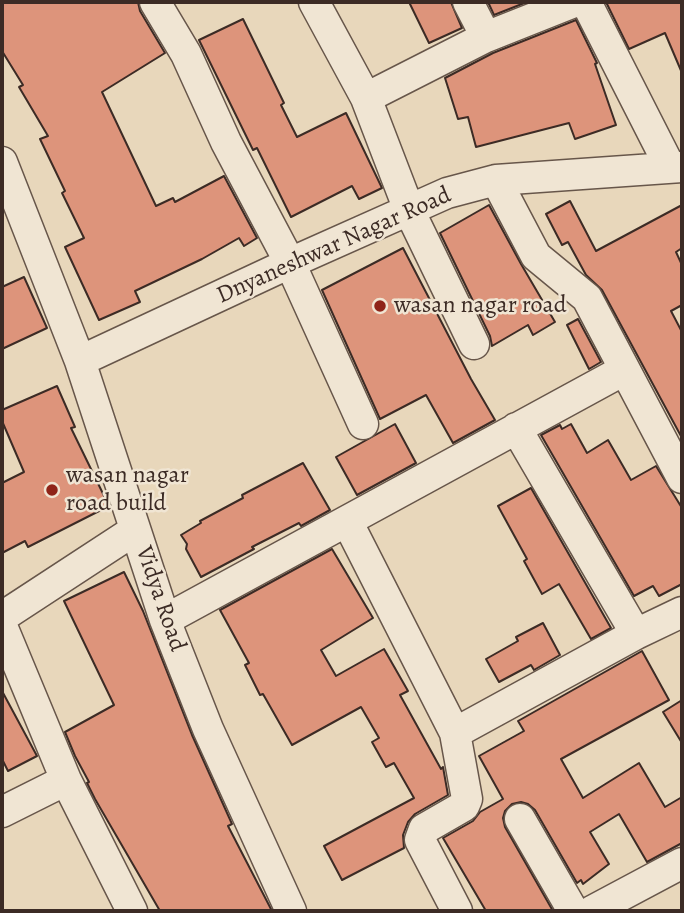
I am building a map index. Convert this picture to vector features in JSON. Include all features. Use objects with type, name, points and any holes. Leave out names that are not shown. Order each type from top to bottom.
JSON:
[{"type":"street","points":[[155,2],[186,54],[226,142],[290,263],[363,424]]},
{"type":"street","points":[[314,2],[366,99],[409,210],[474,344]]},
{"type":"street","points":[[468,2],[486,37]]},
{"type":"street","points":[[366,99],[486,37],[574,2]]},
{"type":"street","points":[[586,2],[676,167]]},
{"type":"street","name":"Vidya Road","points":[[2,162],[80,361],[165,620],[208,729],[291,911]]},
{"type":"street","name":"Dnyaneshwar Nagar Road","points":[[80,361],[447,193],[496,180],[676,167]]},
{"type":"street","points":[[496,180],[536,256],[587,298],[682,478]]},
{"type":"street","points":[[165,620],[624,370]]},
{"type":"street","points":[[516,428],[636,634]]},
{"type":"street","points":[[347,521],[455,733],[467,799],[464,806],[424,829],[420,840],[457,911]]},
{"type":"street","points":[[2,617],[135,530]]},
{"type":"street","points":[[455,733],[636,634],[682,612]]},
{"type":"street","points":[[2,626],[66,780],[132,911]]},
{"type":"street","points":[[2,812],[66,780]]},
{"type":"street","points":[[520,819],[573,911]]},
{"type":"street","points":[[592,911],[682,863]]},
{"type":"building","points":[[2,2],[138,2],[140,11],[165,53],[102,92],[156,206],[173,198],[175,202],[224,176],[257,238],[244,246],[239,238],[135,291],[140,302],[99,320],[65,247],[84,238],[40,139],[48,136],[19,87],[23,85],[2,51]]},
{"type":"building","points":[[409,2],[451,2],[462,28],[429,43]]},
{"type":"building","points":[[488,2],[527,2],[494,15]]},
{"type":"building","points":[[606,2],[682,2],[682,73],[665,33],[629,49]]},
{"type":"building","points":[[243,19],[284,103],[281,105],[297,137],[346,113],[382,188],[359,199],[352,186],[291,217],[257,148],[253,150],[199,40]]},
{"type":"building","points":[[576,20],[597,63],[595,64],[616,125],[575,139],[569,123],[476,147],[468,117],[458,119],[445,78],[493,53]]},
{"type":"building","points":[[570,201],[596,251],[682,205],[682,248],[676,252],[682,265],[682,305],[671,311],[682,332],[682,438],[602,290],[586,275],[568,242],[562,245],[546,214]]},
{"type":"building","points":[[489,205],[555,322],[533,335],[528,325],[492,346],[490,336],[440,233]]},
{"type":"building","points":[[403,248],[495,420],[453,443],[426,395],[380,419],[322,290]]},
{"type":"building","points":[[24,277],[47,328],[2,349],[2,287]]},
{"type":"building","points":[[578,319],[601,362],[589,369],[567,325]]},
{"type":"building","points":[[57,386],[75,427],[71,428],[109,506],[28,547],[25,541],[2,553],[2,483],[24,472],[2,421],[2,410]]},
{"type":"building","points":[[395,424],[416,463],[357,495],[336,457]]},
{"type":"building","points":[[571,424],[587,453],[608,440],[631,480],[656,466],[682,508],[682,584],[659,596],[653,586],[634,596],[541,435],[560,425],[562,429]]},
{"type":"building","points":[[303,463],[330,510],[252,547],[254,549],[201,577],[181,535],[201,523],[200,521],[243,498],[242,495]]},
{"type":"building","points":[[531,488],[611,628],[591,639],[559,584],[542,594],[524,561],[527,559],[498,506]]},
{"type":"building","points":[[332,549],[373,618],[321,650],[336,676],[384,649],[408,691],[400,695],[441,769],[443,767],[448,795],[415,814],[408,822],[403,835],[404,848],[342,880],[324,846],[414,798],[394,763],[386,767],[372,742],[379,738],[361,707],[292,745],[263,694],[260,695],[245,665],[249,663],[220,610]]},
{"type":"building","points":[[124,572],[143,611],[192,735],[232,824],[228,826],[272,911],[160,911],[95,799],[75,756],[65,732],[114,705],[64,601]]},
{"type":"building","points":[[543,623],[560,655],[534,670],[531,665],[499,682],[486,659],[518,641],[516,637]]},
{"type":"building","points":[[642,651],[669,700],[561,759],[583,798],[639,763],[665,807],[682,797],[682,843],[647,862],[619,814],[590,832],[609,864],[583,884],[581,880],[577,883],[535,810],[521,802],[512,804],[505,811],[505,827],[553,911],[486,911],[443,838],[503,799],[479,756],[524,731],[518,721]]},
{"type":"building","points":[[2,691],[37,756],[8,771],[2,759]]},
{"type":"building","points":[[682,700],[682,743],[663,712]]},
{"type":"place","name":"wasan nagar road","points":[[380,306]]},
{"type":"place","name":"wasan nagar road build","points":[[52,490]]}]
